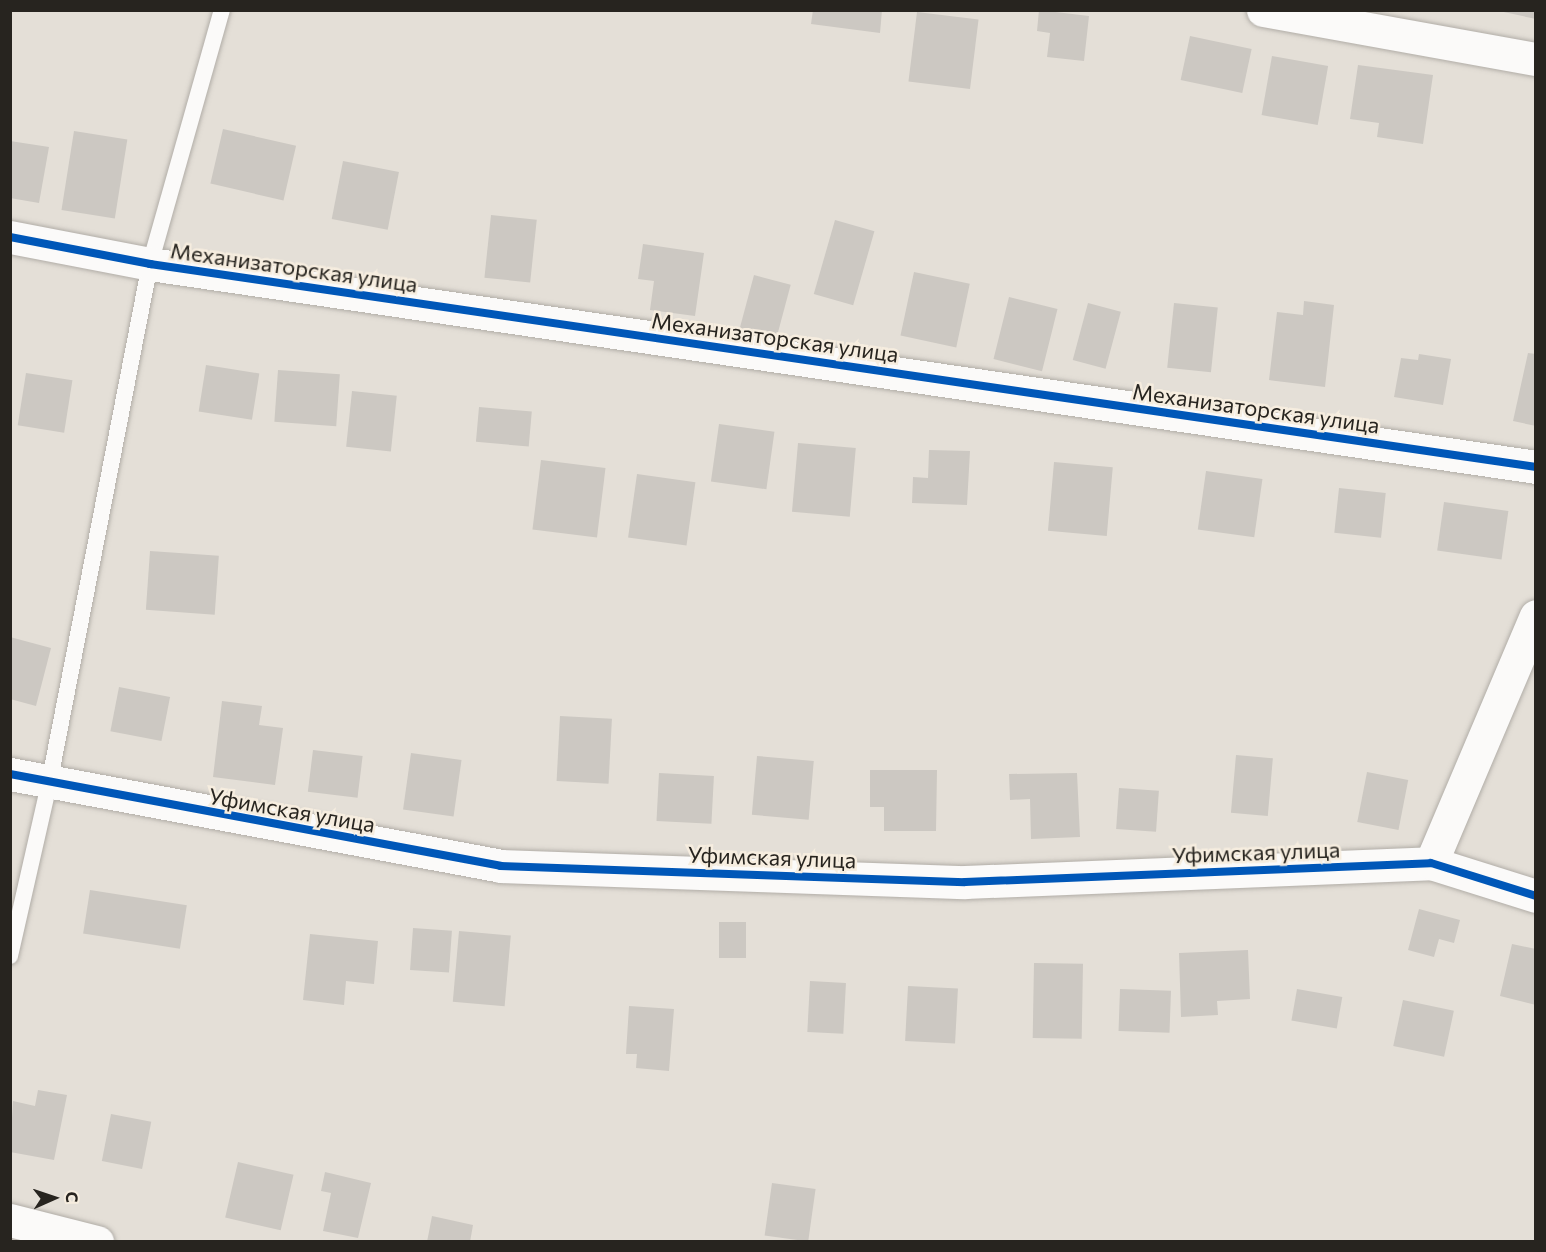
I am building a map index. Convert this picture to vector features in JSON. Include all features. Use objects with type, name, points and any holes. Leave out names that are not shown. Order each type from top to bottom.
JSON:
[{"type":"street","points":[[1263,10],[1536,58]]},
{"type":"street","name":"Механизаторская улица","points":[[10,237],[150,264],[1536,467]]},
{"type":"street","points":[[1431,862],[1536,616]]},
{"type":"street","name":"Уфимская улица","points":[[10,774],[49,784],[500,866],[966,882],[1431,862],[1536,896]]},
{"type":"street","points":[[10,1220],[50,1236],[97,1242]]},
{"type":"lane","points":[[10,956],[49,784],[150,264],[222,10]]},
{"type":"building","points":[[813,10],[882,10],[880,33],[811,24]]},
{"type":"building","points":[[1039,10],[1089,16],[1084,61],[1047,57],[1050,33],[1037,31]]},
{"type":"building","points":[[1536,10],[1536,19],[1499,11]]},
{"type":"building","points":[[917,12],[979,20],[970,89],[908,81]]},
{"type":"building","points":[[1190,36],[1252,49],[1242,93],[1181,80]]},
{"type":"building","points":[[1272,56],[1328,66],[1318,125],[1262,115]]},
{"type":"building","points":[[1358,65],[1433,75],[1423,144],[1377,137],[1379,123],[1350,119]]},
{"type":"building","points":[[223,129],[296,146],[283,200],[210,184]]},
{"type":"building","points":[[74,131],[127,139],[115,218],[61,210]]},
{"type":"building","points":[[10,141],[49,147],[39,203],[10,198]]},
{"type":"building","points":[[343,161],[399,172],[388,230],[332,219]]},
{"type":"building","points":[[491,215],[537,220],[530,282],[484,278]]},
{"type":"building","points":[[835,220],[874,231],[853,305],[814,294]]},
{"type":"building","points":[[643,244],[704,253],[695,316],[650,310],[654,281],[638,279]]},
{"type":"building","points":[[914,272],[970,284],[956,347],[900,336]]},
{"type":"building","points":[[754,275],[791,285],[776,338],[740,328]]},
{"type":"building","points":[[1009,297],[1058,309],[1042,371],[994,359]]},
{"type":"building","points":[[1304,301],[1334,305],[1325,387],[1269,380],[1277,312],[1303,315]]},
{"type":"building","points":[[1088,303],[1121,312],[1106,369],[1073,360]]},
{"type":"building","points":[[1174,303],[1218,308],[1211,372],[1167,368]]},
{"type":"building","points":[[1528,353],[1536,354],[1536,426],[1513,421]]},
{"type":"building","points":[[1419,354],[1451,359],[1443,405],[1394,397],[1401,358],[1418,360]]},
{"type":"building","points":[[206,365],[259,373],[252,420],[199,411]]},
{"type":"building","points":[[278,370],[340,374],[336,426],[274,422]]},
{"type":"building","points":[[26,373],[72,380],[64,433],[18,425]]},
{"type":"building","points":[[352,391],[397,396],[391,451],[346,447]]},
{"type":"building","points":[[479,407],[532,412],[529,446],[476,442]]},
{"type":"building","points":[[719,424],[774,432],[766,489],[711,481]]},
{"type":"building","points":[[798,443],[856,448],[850,517],[792,512]]},
{"type":"building","points":[[929,450],[970,451],[967,505],[912,503],[913,477],[928,478]]},
{"type":"building","points":[[541,460],[606,468],[597,537],[532,529]]},
{"type":"building","points":[[1054,462],[1113,467],[1107,536],[1048,531]]},
{"type":"building","points":[[1206,471],[1262,479],[1254,537],[1198,529]]},
{"type":"building","points":[[637,474],[695,482],[687,546],[628,537]]},
{"type":"building","points":[[1339,488],[1386,493],[1381,538],[1334,533]]},
{"type":"building","points":[[1444,502],[1508,511],[1502,560],[1437,551]]},
{"type":"building","points":[[150,551],[219,556],[215,615],[146,610]]},
{"type":"building","points":[[10,637],[51,648],[36,706],[10,699]]},
{"type":"building","points":[[119,687],[170,697],[161,741],[110,731]]},
{"type":"building","points":[[222,701],[262,706],[259,725],[283,728],[275,785],[213,777]]},
{"type":"building","points":[[560,716],[612,719],[609,784],[557,781]]},
{"type":"building","points":[[313,750],[363,756],[358,798],[308,792]]},
{"type":"building","points":[[411,753],[462,760],[454,817],[403,809]]},
{"type":"building","points":[[1236,755],[1273,758],[1268,816],[1231,813]]},
{"type":"building","points":[[757,756],[814,761],[809,820],[752,815]]},
{"type":"building","points":[[870,770],[937,770],[936,831],[884,831],[884,807],[870,807]]},
{"type":"building","points":[[1367,772],[1408,780],[1398,830],[1357,822]]},
{"type":"building","points":[[659,773],[714,776],[711,824],[656,821]]},
{"type":"building","points":[[1077,773],[1080,837],[1031,839],[1030,799],[1010,800],[1009,774]]},
{"type":"building","points":[[1119,788],[1159,791],[1156,832],[1116,829]]},
{"type":"building","points":[[90,890],[187,905],[180,949],[83,933]]},
{"type":"building","points":[[1419,909],[1460,920],[1454,943],[1439,939],[1434,957],[1408,950]]},
{"type":"building","points":[[719,922],[746,922],[746,958],[719,958]]},
{"type":"building","points":[[413,928],[452,931],[449,973],[410,970]]},
{"type":"building","points":[[459,931],[511,936],[505,1006],[453,1002]]},
{"type":"building","points":[[310,934],[378,941],[374,984],[346,981],[344,1005],[303,1000]]},
{"type":"building","points":[[1512,944],[1536,949],[1536,1005],[1500,996]]},
{"type":"building","points":[[1248,950],[1250,999],[1217,1001],[1218,1015],[1181,1017],[1179,953]]},
{"type":"building","points":[[1034,963],[1083,964],[1082,1039],[1033,1038]]},
{"type":"building","points":[[810,981],[846,983],[843,1034],[807,1032]]},
{"type":"building","points":[[908,986],[958,989],[955,1044],[905,1041]]},
{"type":"building","points":[[1120,989],[1171,991],[1170,1033],[1119,1031]]},
{"type":"building","points":[[1297,989],[1342,997],[1337,1029],[1291,1021]]},
{"type":"building","points":[[1403,1000],[1454,1011],[1444,1057],[1393,1046]]},
{"type":"building","points":[[629,1006],[674,1009],[669,1071],[636,1068],[637,1054],[626,1054]]},
{"type":"building","points":[[38,1090],[67,1095],[54,1160],[10,1152],[13,1101],[35,1106]]},
{"type":"building","points":[[111,1114],[151,1122],[142,1169],[102,1161]]},
{"type":"building","points":[[238,1162],[294,1175],[281,1230],[225,1218]]},
{"type":"building","points":[[325,1172],[371,1183],[358,1238],[323,1231],[331,1193],[321,1191]]},
{"type":"building","points":[[772,1183],[816,1189],[808,1242],[765,1235]]},
{"type":"building","points":[[432,1216],[473,1225],[470,1242],[427,1242]]},
{"type":"cycle path","points":[[10,237],[150,264],[1536,467]]},
{"type":"cycle path","points":[[10,774],[500,866],[965,882],[1431,863],[1536,896]]}]
